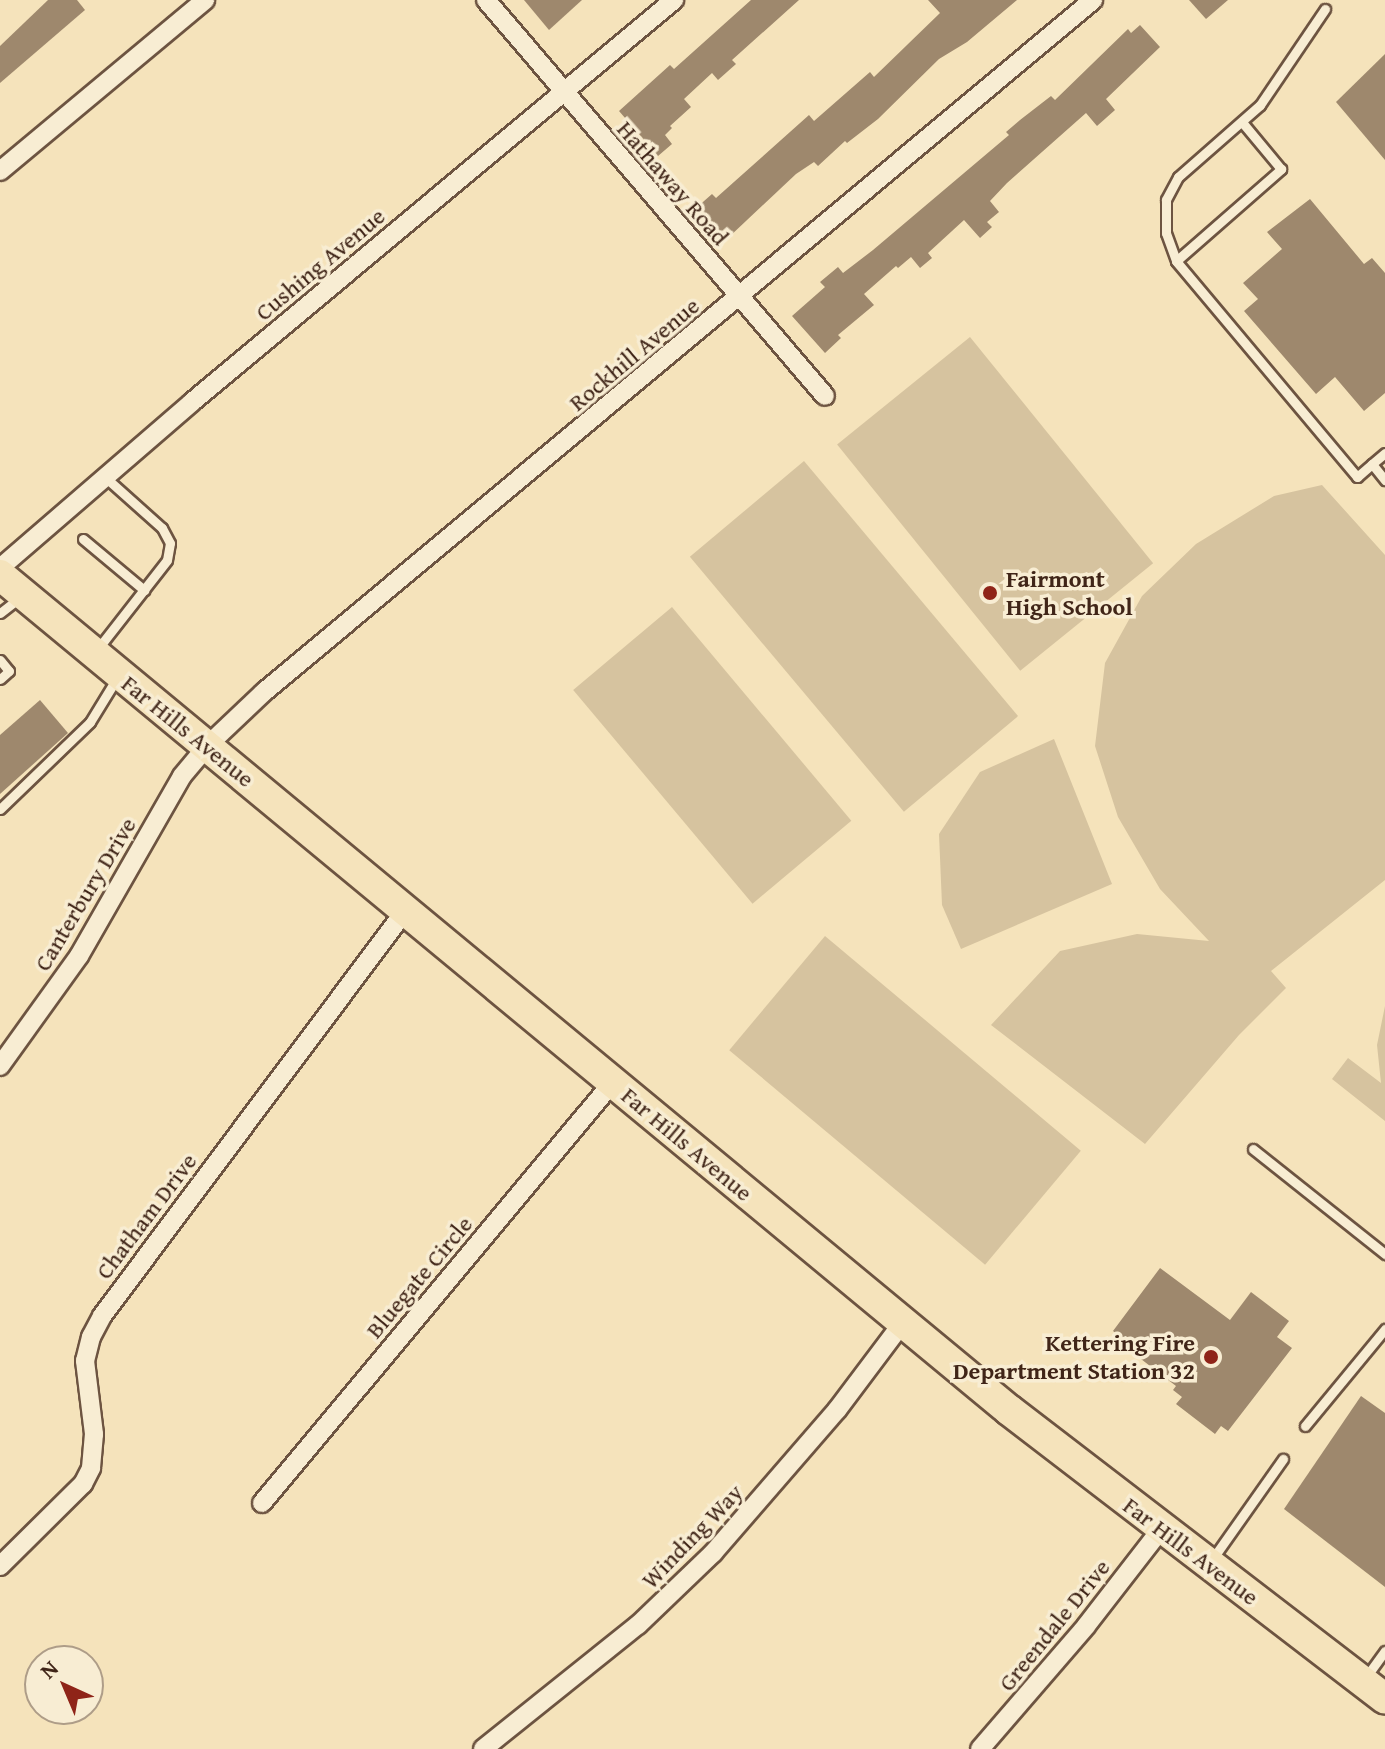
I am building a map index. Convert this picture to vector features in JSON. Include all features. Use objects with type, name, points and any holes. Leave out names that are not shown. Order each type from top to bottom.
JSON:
[{"type":"main road","name":"Far Hills Avenue","points":[[8,594],[94,653],[1072,1461],[1379,1693]]},
{"type":"street","points":[[0,171],[205,0]]},
{"type":"street","name":"Hathaway Road","points":[[486,0],[825,396]]},
{"type":"street","name":"Cushing Avenue","points":[[0,568],[104,477],[674,0]]},
{"type":"street","name":"Rockhill Avenue","points":[[207,746],[264,692],[1093,0]]},
{"type":"street","name":"Canterbury Drive","points":[[0,1066],[79,956],[182,776],[207,746]]},
{"type":"street","name":"Chatham Drive","points":[[0,1566],[83,1484],[91,1468],[94,1434],[84,1381],[85,1361],[91,1337],[102,1316],[405,911]]},
{"type":"street","name":"Bluegate Circle","points":[[262,1503],[613,1082]]},
{"type":"street","name":"Winding Way","points":[[483,1749],[627,1634],[713,1553],[788,1470],[903,1322]]},
{"type":"street","name":"Greendale Drive","points":[[980,1749],[1086,1626],[1162,1528]]},
{"type":"lane","points":[[1325,9],[1260,105],[1178,177],[1166,200],[1166,233],[1176,261],[1357,477],[1385,453]]},
{"type":"lane","points":[[1176,261],[1281,169],[1242,122]]},
{"type":"lane","points":[[1372,464],[1385,480]]},
{"type":"lane","points":[[94,653],[167,560],[170,543],[162,528],[104,477]]},
{"type":"lane","points":[[83,539],[144,590]]},
{"type":"lane","points":[[0,660],[9,671],[0,679]]},
{"type":"lane","points":[[0,809],[90,722],[119,674]]},
{"type":"lane","points":[[1253,1149],[1385,1254]]},
{"type":"lane","points":[[1305,1426],[1385,1329]]},
{"type":"lane","points":[[1209,1564],[1283,1459]]},
{"type":"lane","points":[[1379,1693],[1385,1651]]},
{"type":"shaded area","points":[[970,337],[1153,563],[1020,671],[837,445]]},
{"type":"shaded area","points":[[804,461],[1018,716],[904,812],[690,557]]},
{"type":"shaded area","points":[[1322,485],[1385,555],[1385,880],[1271,971],[1286,988],[1239,1035],[1145,1144],[991,1025],[1060,951],[1137,934],[1209,941],[1160,889],[1118,817],[1095,746],[1105,663],[1142,596],[1196,544],[1274,496]]},
{"type":"shaded area","points":[[672,607],[851,821],[753,904],[573,690]]},
{"type":"shaded area","points":[[1054,739],[1112,884],[961,949],[942,905],[939,834],[980,772]]},
{"type":"shaded area","points":[[825,936],[1081,1151],[985,1265],[729,1050]]},
{"type":"shaded area","points":[[1385,1006],[1385,1121],[1332,1079],[1348,1058],[1381,1083],[1377,1045]]},
{"type":"building","points":[[48,0],[77,0],[85,10],[0,83],[0,46]]},
{"type":"building","points":[[524,0],[582,0],[549,30]]},
{"type":"building","points":[[751,0],[799,0],[732,60],[736,64],[718,80],[712,73],[684,99],[691,107],[670,126],[672,128],[665,135],[672,144],[658,156],[619,111],[670,65],[674,69]]},
{"type":"building","points":[[928,0],[1017,0],[967,42],[939,59],[878,119],[847,143],[845,141],[818,166],[814,162],[796,174],[729,237],[725,233],[719,238],[695,209],[712,194],[716,198],[809,115],[814,121],[870,72],[874,77],[940,13]]},
{"type":"building","points":[[1189,0],[1228,0],[1206,19]]},
{"type":"building","points":[[1140,25],[1160,47],[1106,99],[1115,110],[1097,126],[1086,113],[1007,183],[990,201],[999,212],[987,222],[992,227],[980,238],[964,220],[928,253],[932,258],[920,268],[911,257],[898,268],[896,266],[864,294],[874,305],[838,335],[841,338],[825,353],[792,316],[825,287],[820,282],[838,267],[843,273],[873,250],[1009,135],[1006,132],[1020,120],[1051,96],[1055,100],[1128,29],[1131,33]]},
{"type":"building","points":[[1385,54],[1385,160],[1336,102]]},
{"type":"building","points":[[1310,199],[1364,264],[1372,258],[1385,273],[1385,393],[1364,411],[1335,377],[1316,394],[1244,311],[1258,299],[1243,283],[1282,249],[1267,232]]},
{"type":"building","points":[[40,700],[68,733],[0,794],[0,735]]},
{"type":"building","name":"Kettering Fire Department Station 32","points":[[1160,1268],[1230,1320],[1251,1292],[1289,1321],[1277,1337],[1292,1348],[1228,1431],[1221,1426],[1215,1434],[1176,1404],[1182,1397],[1173,1390],[1176,1386],[1128,1349],[1131,1345],[1113,1331]]},
{"type":"building","points":[[1361,1396],[1385,1413],[1385,1587],[1284,1509]]},
{"type":"place","name":"Fairmont High School","points":[[990,593]]},
{"type":"place","name":"Kettering Fire Department Station 32","points":[[1211,1357]]}]
